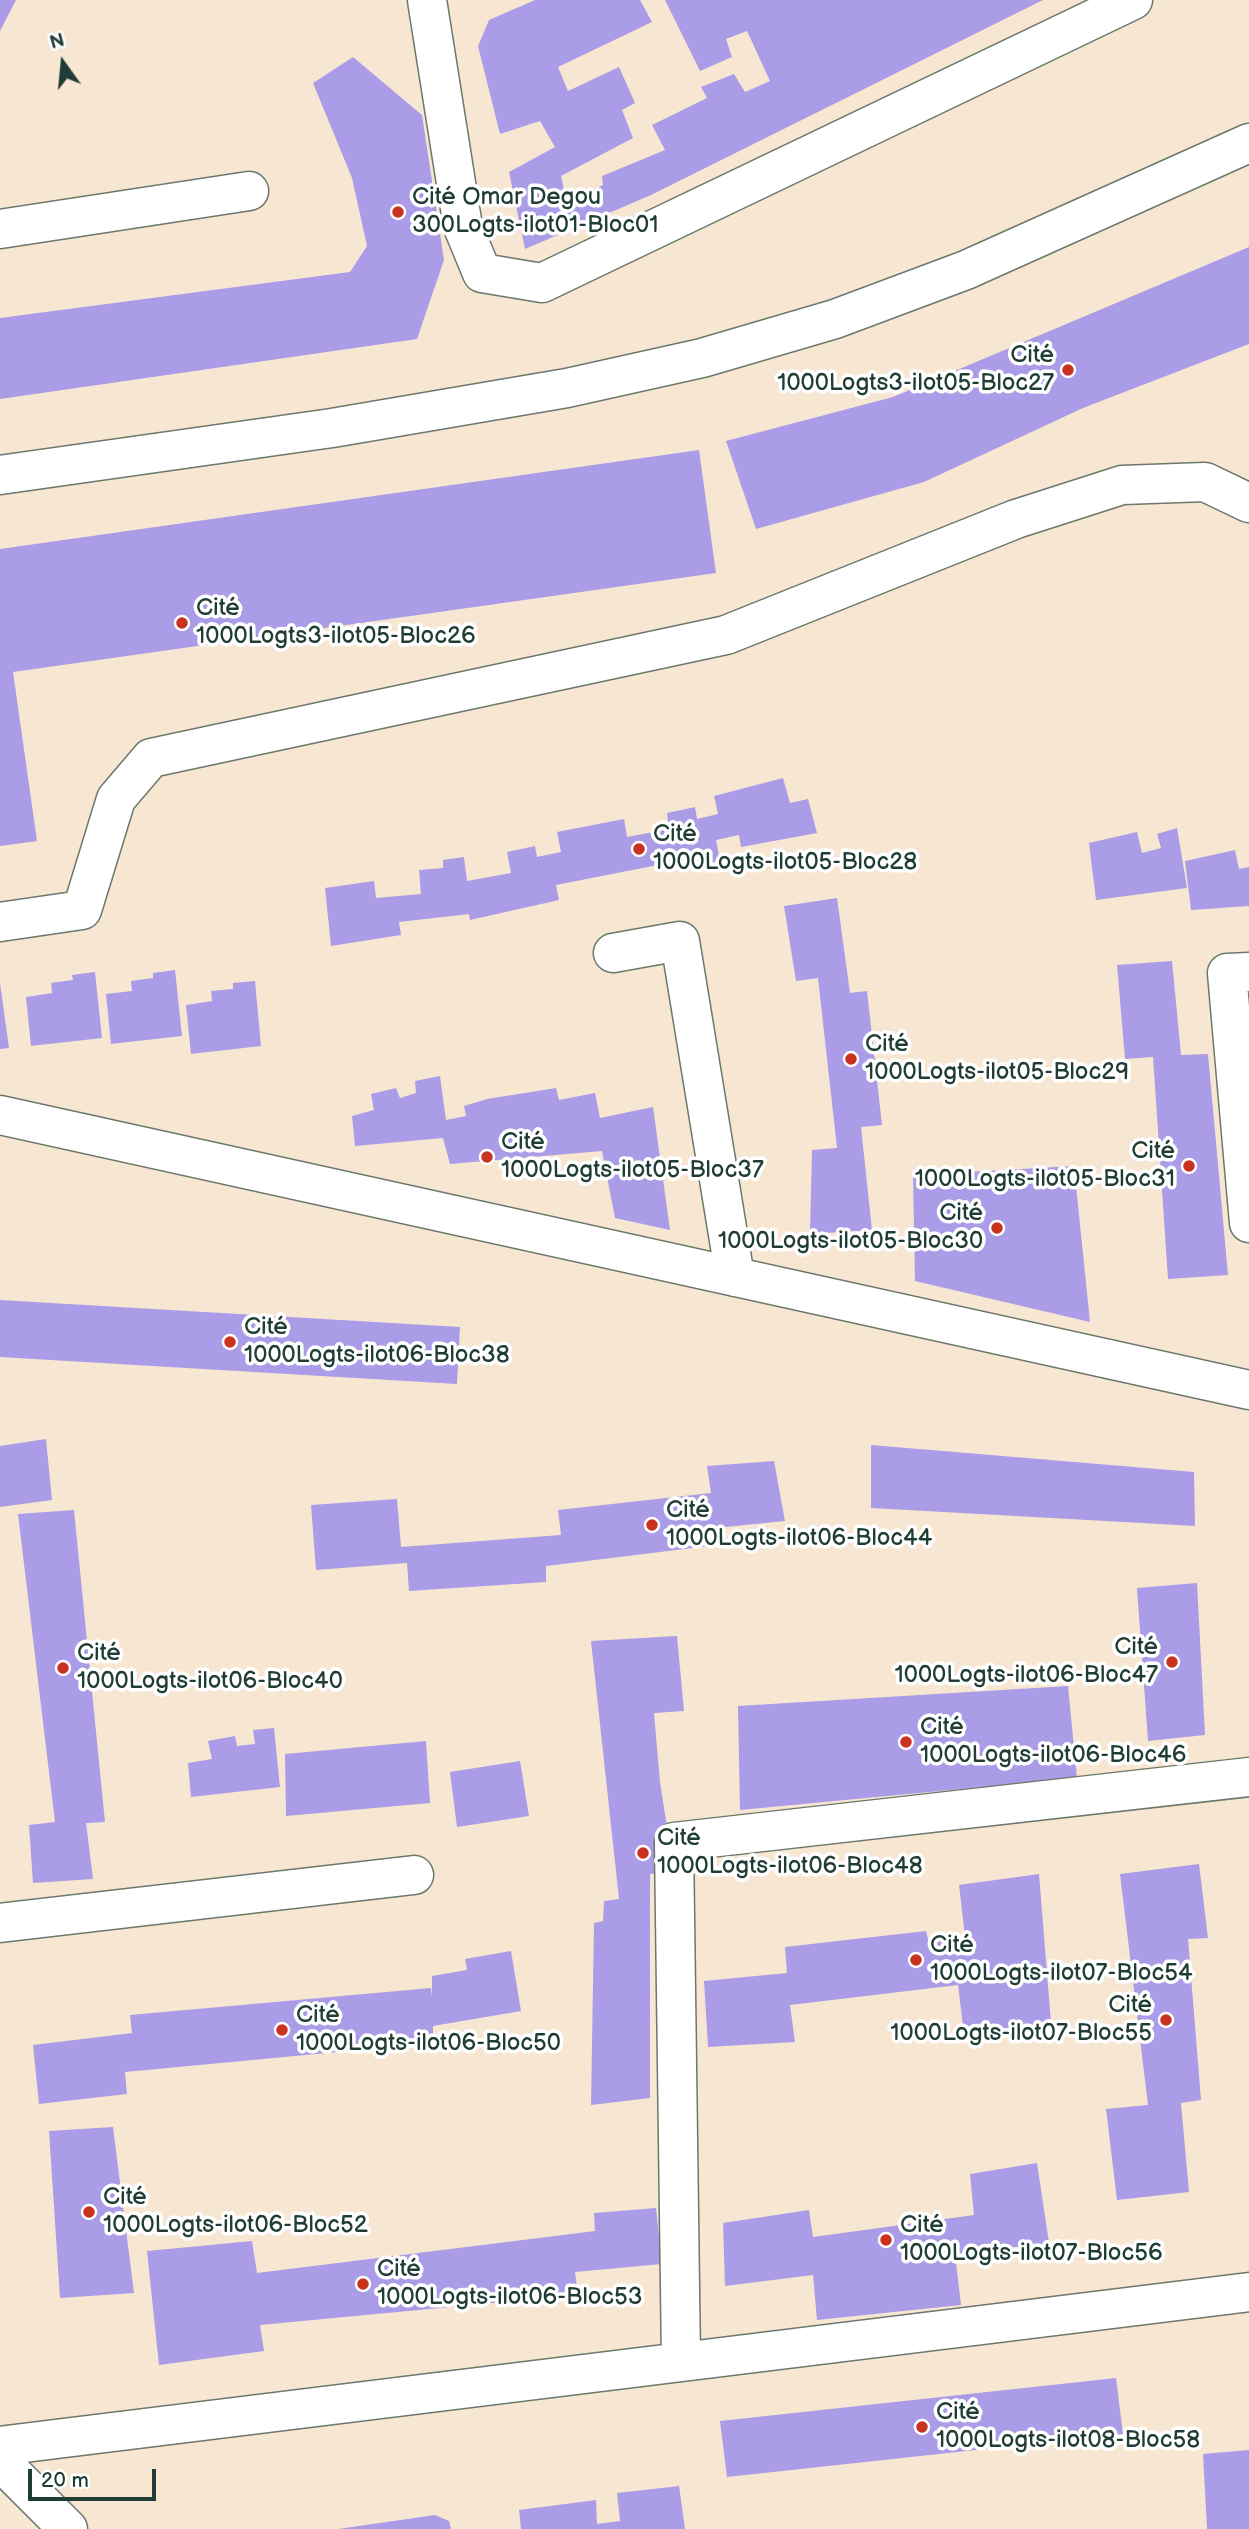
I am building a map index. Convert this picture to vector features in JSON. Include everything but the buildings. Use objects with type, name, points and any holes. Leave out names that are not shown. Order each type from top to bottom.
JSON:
[{"type":"street","points":[[427,0],[463,227],[482,273],[542,283],[1133,0]]},
{"type":"street","points":[[0,475],[346,426],[567,388],[702,358],[835,318],[966,270],[1249,143]]},
{"type":"street","points":[[0,229],[249,191]]},
{"type":"street","points":[[0,922],[82,910],[116,799],[151,758],[726,635],[1016,519],[1122,485],[1205,482],[1249,503]]},
{"type":"street","points":[[613,953],[680,942],[735,1277]]},
{"type":"street","points":[[1249,972],[1227,973],[1249,1223]]},
{"type":"street","points":[[0,1115],[1249,1390]]},
{"type":"street","points":[[681,2362],[674,1842],[1249,1777]]},
{"type":"street","points":[[0,1923],[414,1875]]},
{"type":"street","points":[[0,2446],[1249,2292]]},
{"type":"street","points":[[0,2461],[68,2529]]},
{"type":"place","name":"Cité Omar Degou 300Logts-ilot01-Bloc01","points":[[398,212]]},
{"type":"place","name":"Cité 1000Logts3-ilot05-Bloc27","points":[[1068,370]]},
{"type":"place","name":"Cité 1000Logts3-ilot05-Bloc26","points":[[182,623]]},
{"type":"place","name":"Cité 1000Logts-ilot05-Bloc28","points":[[639,849]]},
{"type":"place","name":"Cité 1000Logts-ilot05-Bloc29","points":[[851,1059]]},
{"type":"place","name":"Cité 1000Logts-ilot05-Bloc37","points":[[487,1157]]},
{"type":"place","name":"Cité 1000Logts-ilot05-Bloc31","points":[[1189,1166]]},
{"type":"place","name":"Cité 1000Logts-ilot05-Bloc30","points":[[997,1228]]},
{"type":"place","name":"Cité 1000Logts-ilot06-Bloc38","points":[[230,1342]]},
{"type":"place","name":"Cité 1000Logts-ilot06-Bloc44","points":[[652,1525]]},
{"type":"place","name":"Cité 1000Logts-ilot06-Bloc47","points":[[1172,1662]]},
{"type":"place","name":"Cité 1000Logts-ilot06-Bloc40","points":[[63,1668]]},
{"type":"place","name":"Cité 1000Logts-ilot06-Bloc46","points":[[906,1742]]},
{"type":"place","name":"Cité 1000Logts-ilot06-Bloc48","points":[[643,1853]]},
{"type":"place","name":"Cité 1000Logts-ilot07-Bloc54","points":[[916,1960]]},
{"type":"place","name":"Cité 1000Logts-ilot07-Bloc55","points":[[1166,2020]]},
{"type":"place","name":"Cité 1000Logts-ilot06-Bloc50","points":[[282,2030]]},
{"type":"place","name":"Cité 1000Logts-ilot06-Bloc52","points":[[89,2212]]},
{"type":"place","name":"Cité 1000Logts-ilot07-Bloc56","points":[[886,2240]]},
{"type":"place","name":"Cité 1000Logts-ilot06-Bloc53","points":[[363,2284]]},
{"type":"place","name":"Cité 1000Logts-ilot08-Bloc58","points":[[922,2427]]}]
